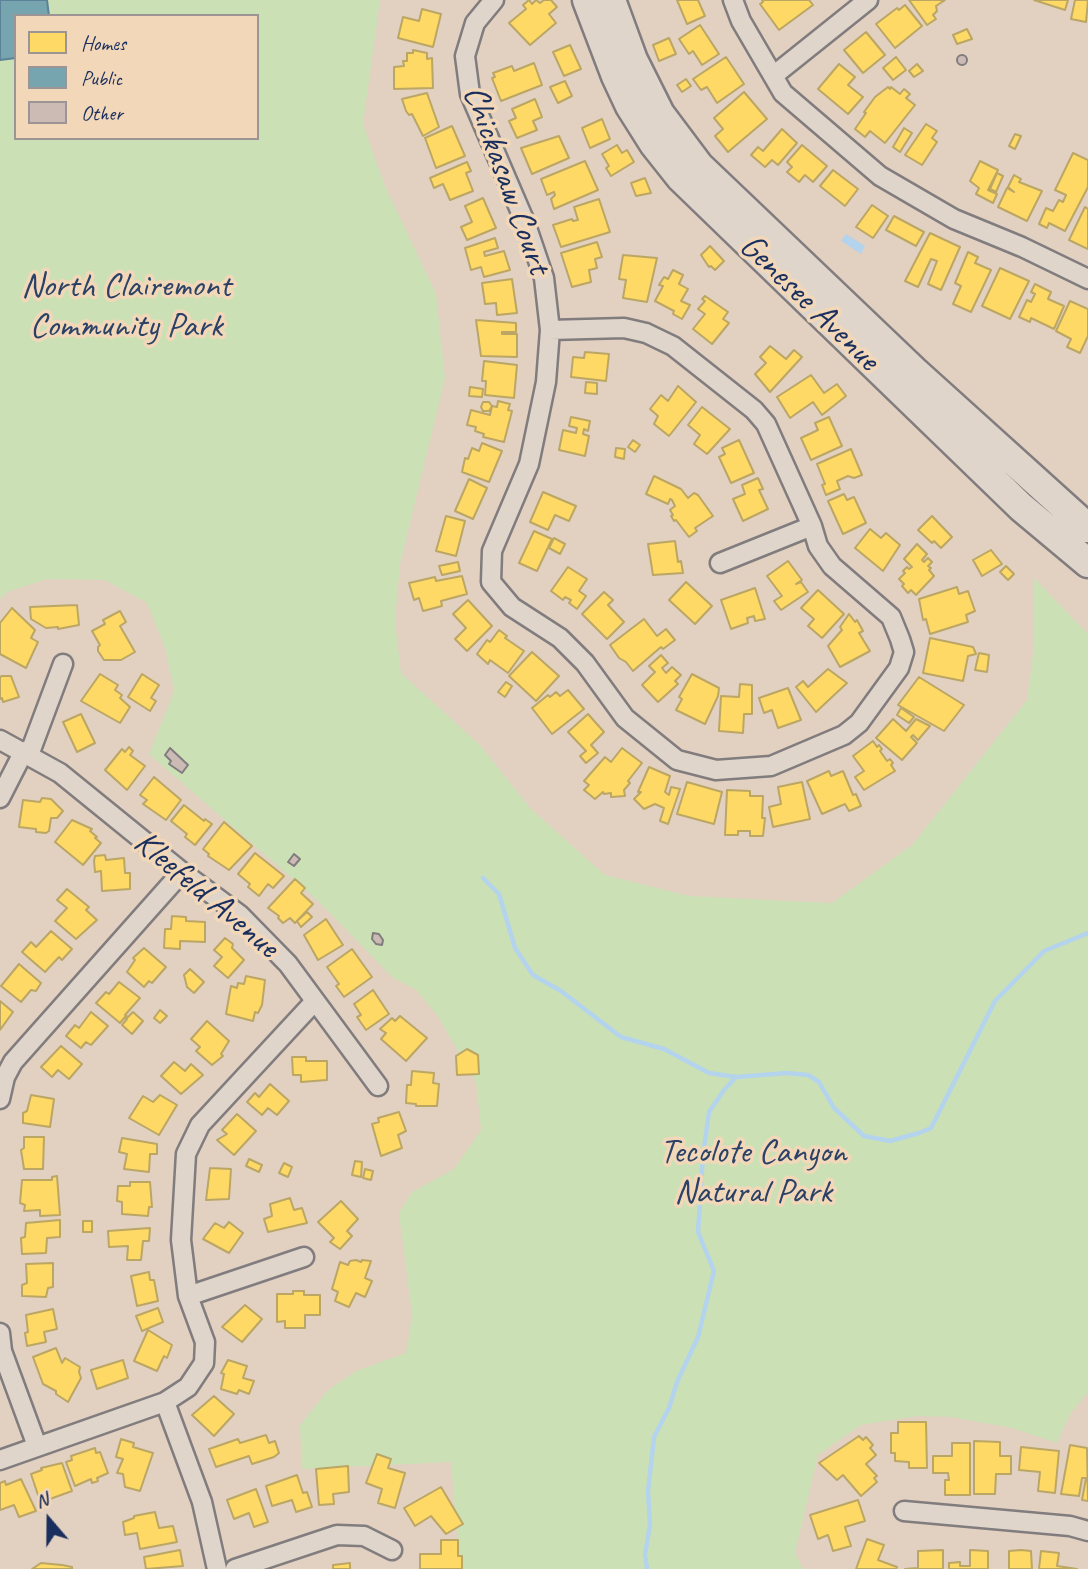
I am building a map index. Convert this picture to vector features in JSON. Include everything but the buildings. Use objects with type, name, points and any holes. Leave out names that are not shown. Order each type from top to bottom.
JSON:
[{"type":"main road","name":"Genesee Avenue","points":[[587,0],[630,106],[654,144],[681,177],[1021,507],[1088,563]]},
{"type":"main road","name":"Genesee Avenue","points":[[611,0],[633,60],[660,114],[699,166],[914,371],[1088,528]]},
{"type":"street","name":"Chickasaw Court","points":[[494,0],[475,23],[465,56],[470,94],[525,222],[544,278],[550,330],[546,382],[529,464],[492,551],[491,582],[512,607],[560,638],[585,663],[625,718],[677,760],[716,770],[771,766],[844,735],[859,723],[899,668],[904,652],[891,617],[832,566],[818,546],[812,526]]},
{"type":"street","points":[[733,0],[741,21],[783,93],[880,176],[954,219],[1022,247],[1088,279]]},
{"type":"street","points":[[773,76],[868,0]]},
{"type":"street","points":[[550,330],[624,328],[646,333],[673,346],[754,410],[766,424],[812,526],[720,563]]},
{"type":"street","points":[[0,798],[26,753],[63,664]]},
{"type":"street","name":"Kleefeld Avenue","points":[[0,740],[60,773],[182,872],[240,915],[288,964],[378,1086]]},
{"type":"street","points":[[0,1099],[5,1077],[13,1062],[182,872]]},
{"type":"street","points":[[0,1460],[165,1402],[188,1387],[204,1363],[205,1342],[188,1296],[181,1240],[186,1154],[200,1125],[316,1001]]},
{"type":"street","points":[[188,1296],[304,1257]]},
{"type":"street","points":[[0,1333],[2,1351],[37,1447]]},
{"type":"street","points":[[165,1402],[202,1502],[217,1569]]},
{"type":"street","points":[[904,1511],[1070,1526],[1088,1531]]},
{"type":"street","points":[[235,1569],[337,1535],[364,1536],[392,1550]]},
{"type":"green space","name":"Tecolote Canyon Natural Park","points":[[0,0],[380,0],[363,124],[385,186],[436,294],[445,378],[400,564],[395,621],[401,673],[480,745],[531,809],[605,875],[689,896],[832,903],[912,845],[1027,700],[1034,645],[1034,578],[1088,634],[1088,1392],[1070,1414],[1057,1443],[1012,1428],[952,1417],[917,1416],[861,1425],[818,1455],[795,1553],[803,1569],[460,1569],[451,1462],[302,1469],[300,1425],[328,1390],[356,1371],[406,1353],[412,1315],[399,1213],[412,1192],[454,1169],[481,1130],[476,1082],[437,1015],[416,990],[393,978],[318,901],[149,754],[174,691],[165,648],[147,603],[105,580],[47,579],[7,592],[0,599]]},
{"type":"water","points":[[846,234],[865,246],[861,254],[841,241]]},
{"type":"waterway","points":[[483,878],[499,894],[515,948],[533,975],[561,991],[621,1037],[664,1049],[709,1073],[736,1077]]},
{"type":"waterway","points":[[647,1569],[645,1555],[650,1524],[648,1491],[654,1437],[698,1337],[714,1271],[698,1232],[709,1112],[724,1090],[736,1077],[787,1073],[808,1075],[819,1082],[834,1108],[864,1136],[890,1141],[931,1128],[995,1001],[1044,951],[1088,933]]},
{"type":"park label","name":"North Clairemont Community Park","points":[[126,307]]}]
